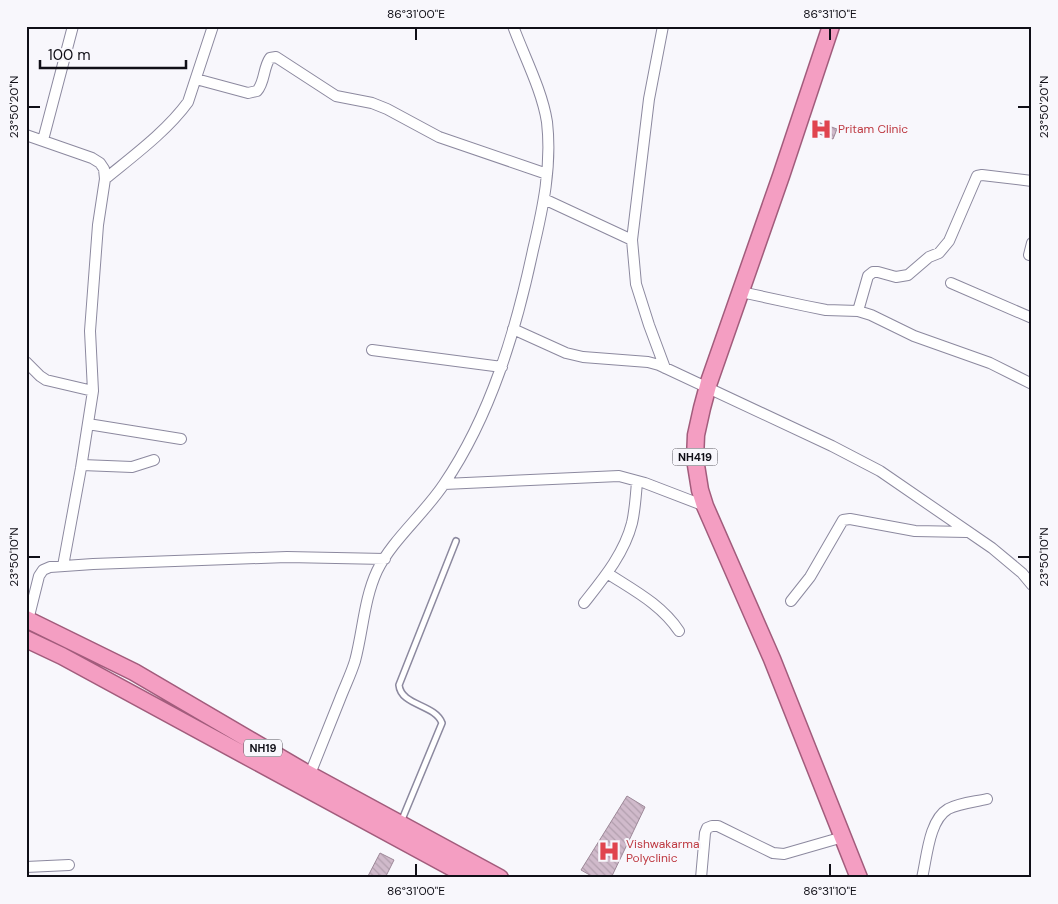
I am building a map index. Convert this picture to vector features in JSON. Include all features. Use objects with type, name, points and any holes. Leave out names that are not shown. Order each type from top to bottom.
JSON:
[{"type":"highway","name":"NH419","points":[[831,26],[708,387],[696,435],[695,459],[700,490],[705,506],[772,659],[859,878]]},
{"type":"highway","name":"NH19","points":[[27,620],[134,672],[310,774],[500,878]]},
{"type":"highway","name":"NH19","points":[[26,639],[62,656],[470,878]]},
{"type":"street","points":[[43,140],[73,26]]},
{"type":"street","points":[[105,179],[145,146],[188,102],[213,26]]},
{"type":"street","points":[[310,774],[354,663],[377,572],[385,558],[444,484],[469,441],[502,367],[524,294],[544,199],[548,137],[546,118],[537,88],[513,26]]},
{"type":"street","points":[[664,26],[649,99],[632,240],[636,284],[665,368]]},
{"type":"street","points":[[196,79],[248,93],[257,92],[261,87],[267,63],[270,58],[276,57],[336,96],[380,106],[439,137],[547,174]]},
{"type":"street","points":[[26,135],[92,158],[100,163],[104,169],[105,179],[98,225],[90,330],[93,391],[82,465],[63,566]]},
{"type":"street","points":[[858,311],[868,276],[873,272],[896,277],[908,275],[929,257],[939,253],[950,242],[977,176],[1032,181]]},
{"type":"street","points":[[544,199],[632,240]]},
{"type":"street","points":[[1029,255],[1032,243]]},
{"type":"street","points":[[951,283],[1032,318]]},
{"type":"street","points":[[741,292],[812,308],[858,311],[871,315],[914,336],[990,364],[1032,384]]},
{"type":"street","points":[[513,329],[566,353],[582,357],[648,362],[665,368],[855,457],[904,487],[1002,556],[1027,571],[1032,585]]},
{"type":"street","points":[[372,350],[502,367]]},
{"type":"street","points":[[26,362],[46,380],[93,391]]},
{"type":"street","points":[[88,424],[181,438]]},
{"type":"street","points":[[82,465],[132,467],[154,460]]},
{"type":"street","points":[[444,484],[609,476],[627,477],[705,506]]},
{"type":"street","points":[[584,603],[607,573],[629,533],[637,480]]},
{"type":"street","points":[[791,600],[810,577],[843,520],[850,519],[915,531],[967,532]]},
{"type":"street","points":[[27,620],[39,576],[43,570],[50,568],[102,563],[287,557],[385,558]]},
{"type":"street","points":[[607,573],[655,604],[670,617],[679,630]]},
{"type":"street","points":[[922,878],[933,827],[937,818],[954,807],[987,799]]},
{"type":"street","points":[[701,878],[705,833],[707,828],[712,826],[718,826],[773,853],[784,854],[843,837]]},
{"type":"street","points":[[26,867],[70,865]]},
{"type":"lane","points":[[400,823],[442,723],[436,714],[404,696],[400,691],[400,684],[456,541]]},
{"type":"building","points":[[815,121],[837,129],[833,139],[811,131]]},
{"type":"building","points":[[627,796],[645,807],[611,878],[595,878],[581,870]]},
{"type":"building","points":[[380,853],[394,860],[385,878],[378,875],[376,878],[367,878]]},
{"type":"place","name":"Pritam Clinic","points":[[821,129]]},
{"type":"place","name":"Vishwakarma Polyclinic","points":[[609,851]]}]
